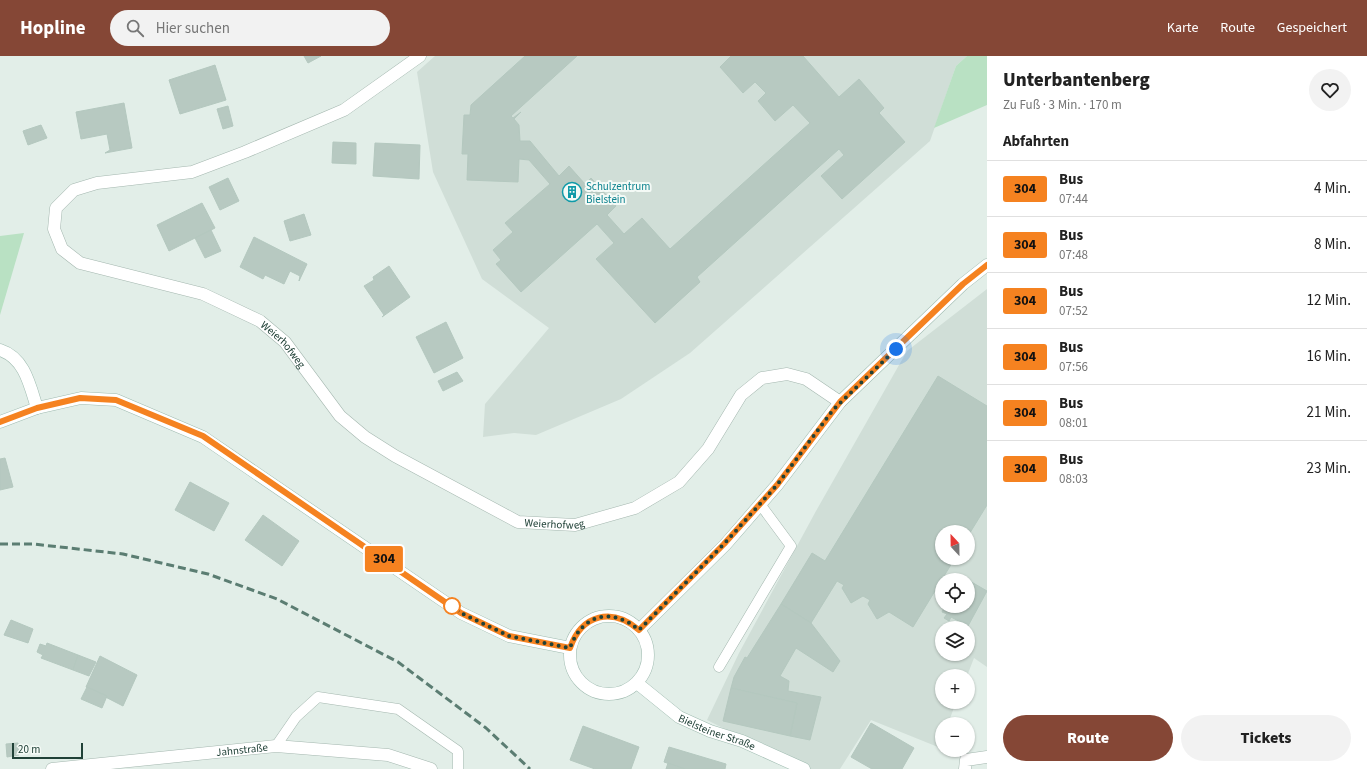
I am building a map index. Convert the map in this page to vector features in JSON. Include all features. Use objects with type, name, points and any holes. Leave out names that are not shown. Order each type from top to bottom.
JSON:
[{"type":"street","name":"Weierhofweg","points":[[420,56],[344,110],[245,152],[192,172],[97,183],[74,190],[56,208],[54,229],[62,249],[80,263],[203,294],[260,321],[284,342],[340,416],[365,437],[395,456],[518,522],[575,525],[635,508],[679,482],[708,449],[741,395],[762,378],[787,374],[806,379],[840,402]]},
{"type":"street","points":[[639,630],[724,544],[777,485],[840,402],[963,284],[987,265]]},
{"type":"street","points":[[0,350],[7,352],[25,370],[37,408]]},
{"type":"street","points":[[0,422],[37,408],[80,398],[116,400],[203,436],[461,613],[509,636],[570,648]]},
{"type":"street","points":[[605,616],[618,617],[629,622],[639,630],[647,650],[647,660],[645,671],[637,683],[617,693],[604,694],[592,691],[582,684],[574,673],[570,661],[570,648],[574,636],[582,626],[593,619],[605,616]]},
{"type":"street","name":"Bielsteiner Straße","points":[[637,683],[679,717],[710,731],[742,741],[804,769]]},
{"type":"street","name":"Jahnstraße","points":[[52,769],[276,746],[388,755],[431,769]]},
{"type":"street","points":[[966,765],[987,757]]},
{"type":"lane","points":[[719,667],[791,546],[760,504]]},
{"type":"lane","points":[[276,746],[296,717],[318,697],[398,709],[458,751],[458,769]]},
{"type":"shaded area","points":[[435,56],[967,56],[956,66],[930,141],[690,353],[621,399],[536,435],[514,433],[483,437],[485,404],[549,328],[482,279],[433,172],[417,72]]},
{"type":"shaded area","points":[[987,289],[987,667],[975,659],[975,621],[935,621],[935,661],[973,661],[970,669],[935,669],[935,709],[953,709],[951,717],[935,717],[935,746],[871,720],[840,769],[804,769],[707,720],[739,653],[816,511],[907,351]]},
{"type":"green space","points":[[967,56],[987,56],[987,105],[934,128],[956,66]]},
{"type":"green space","points":[[24,233],[0,315],[0,236]]},
{"type":"building","points":[[304,56],[321,56],[308,63]]},
{"type":"building","name":"Schulzentrum Bielstein","points":[[525,56],[577,56],[511,116],[513,118],[521,112],[514,119],[519,125],[520,141],[530,141],[559,176],[569,166],[585,184],[591,178],[616,206],[607,215],[624,234],[642,218],[670,249],[810,123],[793,105],[775,121],[758,101],[766,93],[755,82],[743,93],[720,67],[731,56],[803,56],[839,97],[859,79],[884,108],[879,113],[905,142],[842,199],[821,176],[844,155],[839,149],[697,277],[700,282],[655,323],[596,259],[614,243],[597,224],[521,292],[496,264],[501,260],[493,250],[513,232],[505,223],[550,184],[529,160],[519,159],[518,182],[467,180],[468,154],[462,154],[464,115],[470,115],[471,105]]},
{"type":"building","points":[[215,65],[226,100],[180,114],[169,80]]},
{"type":"building","points":[[124,103],[132,148],[105,153],[110,150],[107,134],[81,139],[76,112]]},
{"type":"building","points":[[228,106],[233,126],[223,129],[217,109]]},
{"type":"building","points":[[41,125],[47,138],[28,145],[23,131]]},
{"type":"building","points":[[333,142],[356,143],[356,164],[332,163]]},
{"type":"building","points":[[375,143],[420,145],[419,179],[373,176]]},
{"type":"building","points":[[228,178],[239,201],[220,210],[209,187]]},
{"type":"building","points":[[202,203],[215,228],[169,251],[157,225]]},
{"type":"building","points":[[304,214],[311,235],[290,241],[284,221]]},
{"type":"building","points":[[211,230],[221,251],[205,258],[195,238]]},
{"type":"building","points":[[254,237],[307,264],[299,281],[300,276],[290,271],[284,284],[265,275],[263,279],[240,267]]},
{"type":"building","points":[[389,266],[410,297],[382,317],[384,315],[364,286],[374,280],[373,277]]},
{"type":"building","points":[[446,322],[463,358],[434,373],[416,337]]},
{"type":"building","points":[[457,372],[463,381],[443,391],[438,381]]},
{"type":"building","points":[[938,376],[987,406],[987,505],[975,525],[935,525],[935,565],[951,565],[946,573],[935,573],[935,591],[913,627],[889,612],[877,619],[868,604],[870,600],[863,596],[851,603],[842,588],[844,585],[837,581],[811,623],[781,604],[812,553],[825,561]]},
{"type":"building","points":[[5,458],[13,487],[0,490],[0,459]]},
{"type":"building","points":[[190,482],[229,503],[214,531],[175,510]]},
{"type":"building","points":[[263,515],[299,541],[282,566],[245,540]]},
{"type":"building","points":[[975,584],[987,591],[971,621],[959,621],[951,617],[949,621],[944,618],[947,614],[944,613],[975,613]]},
{"type":"building","points":[[781,604],[811,623],[840,661],[833,672],[796,648],[780,676],[789,681],[788,691],[821,697],[810,740],[790,736],[797,703],[731,688],[734,677],[745,657],[747,658]]},
{"type":"building","points":[[11,620],[33,629],[28,643],[4,635]]},
{"type":"building","points":[[47,643],[78,655],[73,670],[41,658],[43,655],[37,652],[40,644],[46,646]]},
{"type":"building","points":[[78,655],[96,662],[89,676],[73,670]]},
{"type":"building","points":[[100,656],[137,675],[123,706],[86,687]]},
{"type":"building","points":[[87,687],[107,696],[102,708],[81,699]]},
{"type":"building","points":[[731,688],[797,703],[790,736],[723,721]]},
{"type":"building","points":[[871,723],[914,748],[902,769],[872,769],[851,757]]},
{"type":"building","points":[[583,726],[639,747],[631,769],[595,769],[570,760]]},
{"type":"building","points":[[18,743],[19,755],[7,757],[6,744]]},
{"type":"building","points":[[669,747],[726,764],[725,769],[685,769],[664,762]]},
{"type":"building","points":[[668,763],[685,769],[666,769]]},
{"type":"railway","points":[[0,544],[33,544],[123,554],[208,574],[277,599],[398,662],[486,728],[530,769]]},
{"type":"bus line","name":"304","points":[[0,422],[37,408],[80,398],[116,400],[203,436],[461,613],[509,636],[570,648],[574,636],[582,626],[593,619],[605,616],[618,617],[629,622],[639,630],[724,544],[777,485],[840,402],[963,284],[987,265]]},
{"type":"place","name":"Schulzentrum Bielstein","points":[[572,192]]},
{"type":"route","points":[[452,606],[461,613],[509,636],[570,648],[574,636],[582,626],[593,619],[605,616],[618,617],[629,622],[639,630],[724,544],[777,485],[840,402],[896,349]]}]
